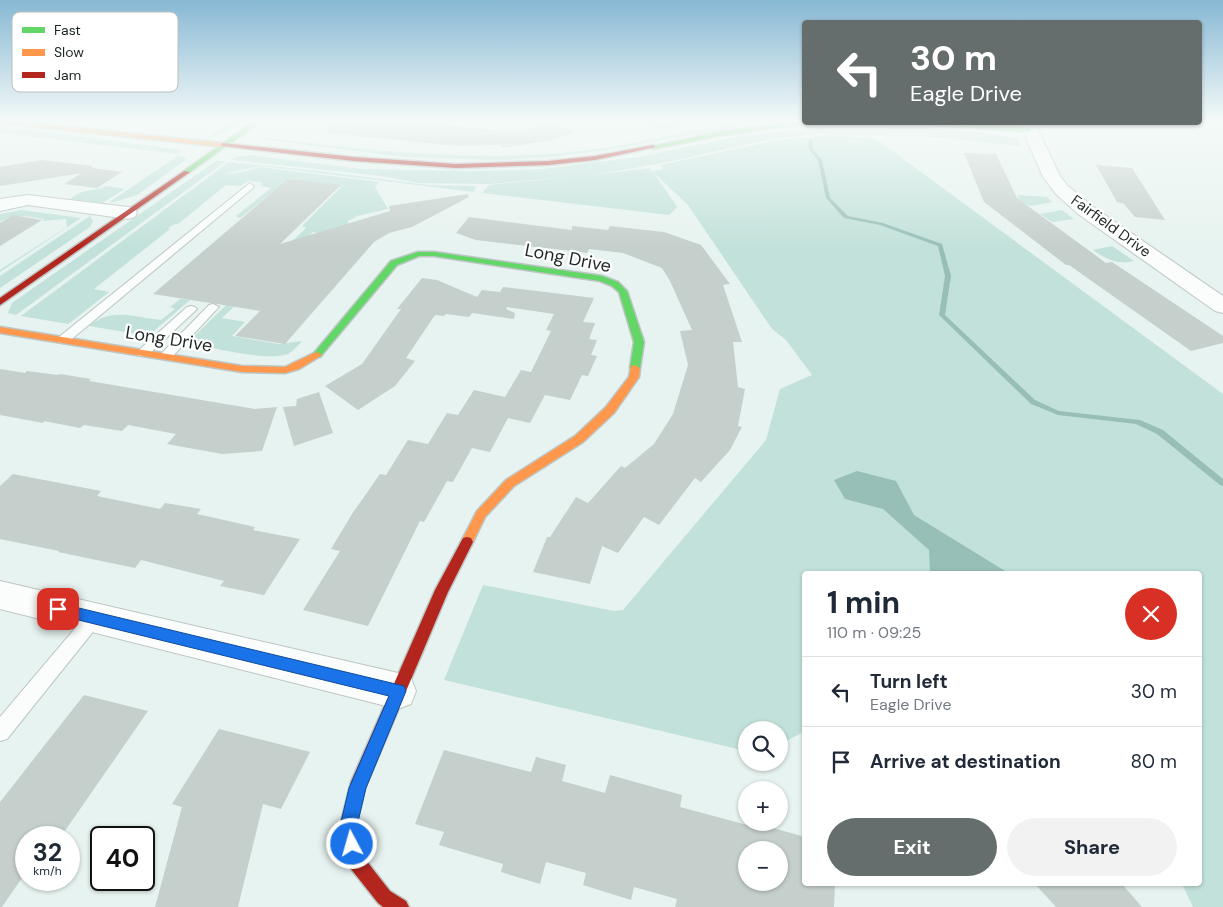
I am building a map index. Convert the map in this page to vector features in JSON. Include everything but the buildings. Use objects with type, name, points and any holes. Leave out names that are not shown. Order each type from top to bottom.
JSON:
[{"type":"street","points":[[0,302],[201,162]]},
{"type":"street","points":[[392,162],[498,165],[535,162]]},
{"type":"street","name":"Fairfield Drive","points":[[1045,162],[1052,177],[1062,190],[1085,210],[1223,306]]},
{"type":"street","points":[[0,205],[28,200],[128,213]]},
{"type":"street","name":"Long Drive","points":[[0,330],[242,369],[275,370],[295,367],[319,354],[394,263],[418,254],[434,254],[602,279],[615,284],[623,291],[640,342],[634,377],[610,410],[580,439],[510,483],[481,514],[450,573],[357,788],[348,826],[357,863],[384,897],[400,907]]},
{"type":"street","points":[[0,595],[398,691]]},
{"type":"lane","points":[[63,340],[250,186]]},
{"type":"lane","points":[[166,356],[213,308]]},
{"type":"lane","points":[[144,353],[191,309]]},
{"type":"lane","points":[[0,732],[94,618]]},
{"type":"shaded area","points":[[169,162],[182,162],[137,195],[111,203],[111,201]]},
{"type":"shaded area","points":[[214,162],[224,162],[16,315],[8,313],[12,303]]},
{"type":"shaded area","points":[[229,162],[311,170],[428,185],[476,186],[474,192],[261,166],[223,174],[238,173],[260,167],[379,182],[375,187],[388,209],[357,216],[348,221],[348,224],[323,234],[313,232],[222,318],[245,322],[232,336],[279,344],[302,341],[288,354],[279,356],[253,355],[187,343],[306,228],[302,226],[341,187],[285,183],[240,218],[236,216],[271,188],[261,186],[261,182],[248,181],[240,186],[226,185],[178,224],[168,228],[170,229],[94,289],[109,292],[68,324],[21,316]]},
{"type":"shaded area","points":[[254,162],[308,162],[361,169],[476,171],[543,169],[596,162],[666,162],[586,176],[650,168],[652,171],[663,169],[660,165],[673,162],[908,162],[1223,394],[1223,907],[1193,907],[1183,886],[1202,886],[1202,571],[802,571],[802,733],[788,740],[788,721],[738,721],[738,749],[444,680],[483,585],[614,611],[623,610],[766,440],[780,389],[812,375],[786,340],[772,329],[688,205],[654,173],[677,207],[669,215],[482,193],[489,185],[567,177],[490,184],[419,183],[381,176]]},
{"type":"shaded area","points":[[106,186],[125,189],[102,203],[70,199],[80,193]]},
{"type":"shaded area","points":[[1017,195],[1047,197],[1052,202],[1031,206],[1021,202]]},
{"type":"shaded area","points":[[21,210],[81,218],[0,272],[0,270],[67,227],[66,219],[43,221],[44,219],[27,216],[11,217],[0,222],[0,214]]},
{"type":"shaded area","points":[[1062,210],[1074,219],[1052,222],[1040,214]]},
{"type":"shaded area","points":[[90,216],[93,221],[90,227],[0,288],[0,276]]},
{"type":"shaded area","points":[[1112,246],[1134,261],[1122,262],[1112,260],[1093,250]]},
{"type":"shaded area","points":[[180,299],[190,300],[148,336],[89,326],[97,320],[114,315],[161,320],[175,309],[170,307]]},
{"type":"shaded area","points":[[857,471],[896,481],[914,515],[1005,571],[930,571],[929,550],[883,509],[845,499],[834,480]]},
{"type":"waterway","points":[[820,162],[828,198],[846,217],[881,224],[940,245],[948,276],[942,315],[1033,402],[1058,413],[1137,422],[1160,432],[1223,483]]},
{"type":"traffic: fast","points":[[186,172],[200,162]]},
{"type":"traffic: fast","points":[[317,355],[394,263],[418,254],[434,254],[602,279],[615,284],[623,291],[639,342],[635,368]]},
{"type":"traffic: slow","points":[[0,330],[242,369],[285,370],[295,367],[317,355]]},
{"type":"traffic: slow","points":[[467,542],[481,514],[510,483],[579,439],[610,410],[634,377],[635,368]]},
{"type":"traffic: jam","points":[[402,162],[456,166],[554,162]]},
{"type":"traffic: jam","points":[[0,302],[186,172]]},
{"type":"traffic: jam","points":[[400,907],[384,897],[357,863],[348,826],[357,788],[442,590],[467,542]]},
{"type":"route","points":[[58,609],[398,691],[357,788],[348,826],[352,844]]}]
